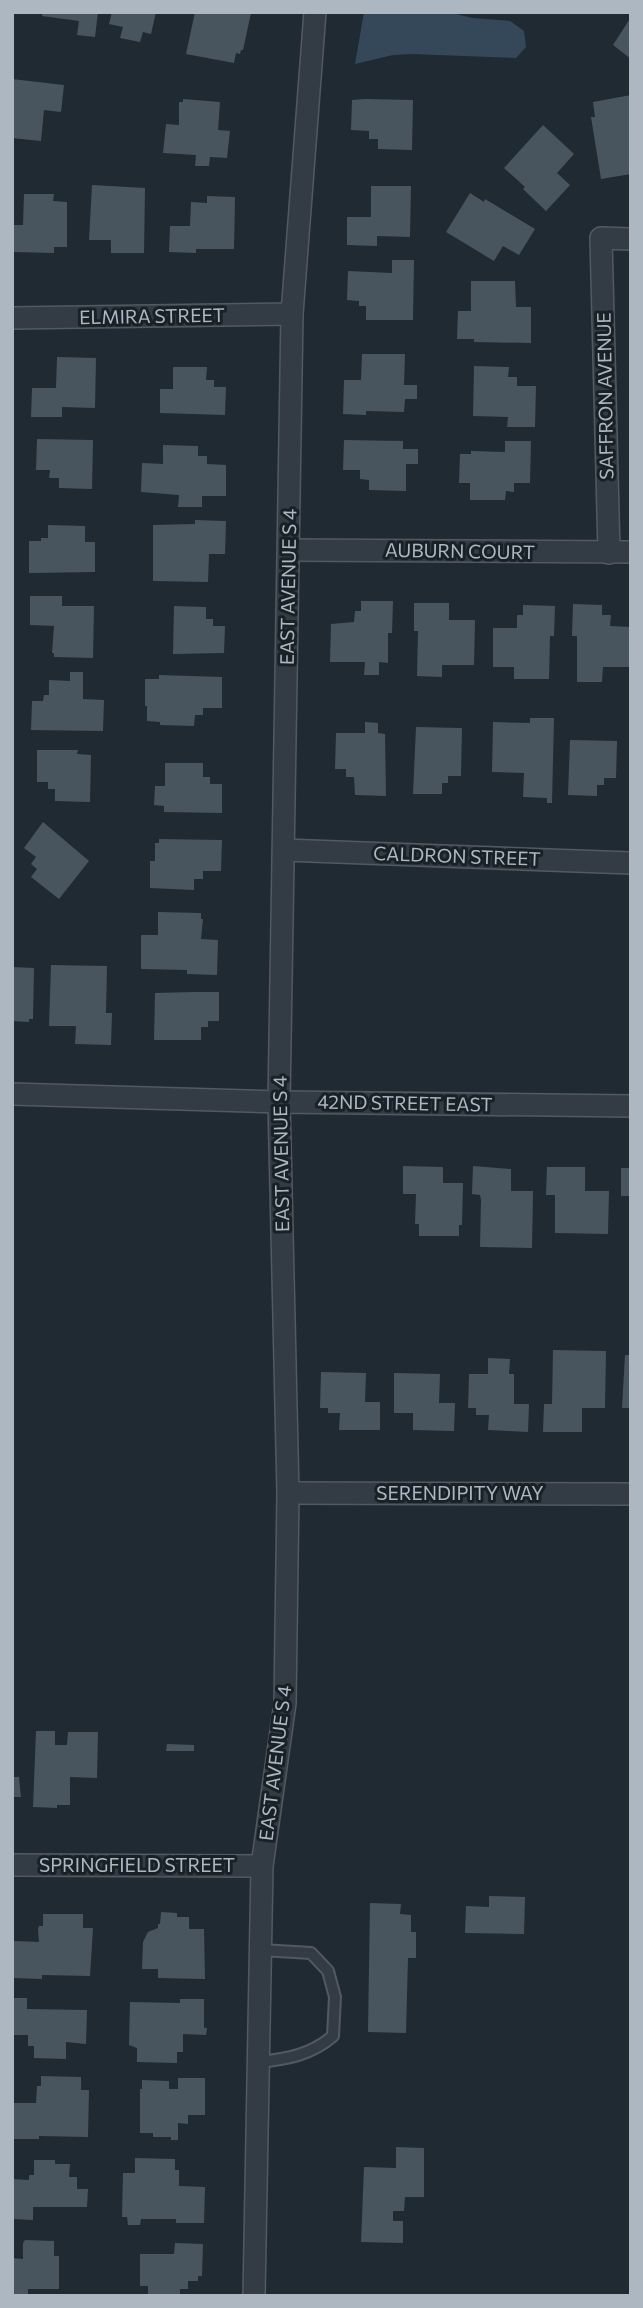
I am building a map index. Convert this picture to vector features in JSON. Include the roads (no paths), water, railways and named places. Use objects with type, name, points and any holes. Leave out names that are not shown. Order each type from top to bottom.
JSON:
[{"type":"street","name":"EAST AVENUE S 4","points":[[254,2296],[262,1866],[285,1703],[288,1493],[279,1102],[292,314],[315,12]]},
{"type":"street","name":"SAFFRON AVENUE","points":[[609,553],[601,238],[631,239]]},
{"type":"street","name":"ELMIRA STREET","points":[[12,318],[292,314]]},
{"type":"street","name":"AUBURN COURT","points":[[289,550],[631,552]]},
{"type":"street","name":"CALDRON STREET","points":[[284,850],[631,863]]},
{"type":"street","name":"42ND STREET EAST","points":[[12,1094],[279,1102],[631,1106]]},
{"type":"street","name":"SERENDIPITY WAY","points":[[288,1493],[631,1494]]},
{"type":"street","name":"SPRINGFIELD STREET","points":[[12,1865],[262,1866]]},
{"type":"lane","points":[[259,2062],[291,2059],[319,2048],[333,2036],[335,1997],[328,1970],[311,1953],[261,1950]]},
{"type":"water","points":[[364,12],[447,12],[473,18],[510,21],[524,31],[526,47],[516,58],[412,54],[393,55],[355,64]]}]
